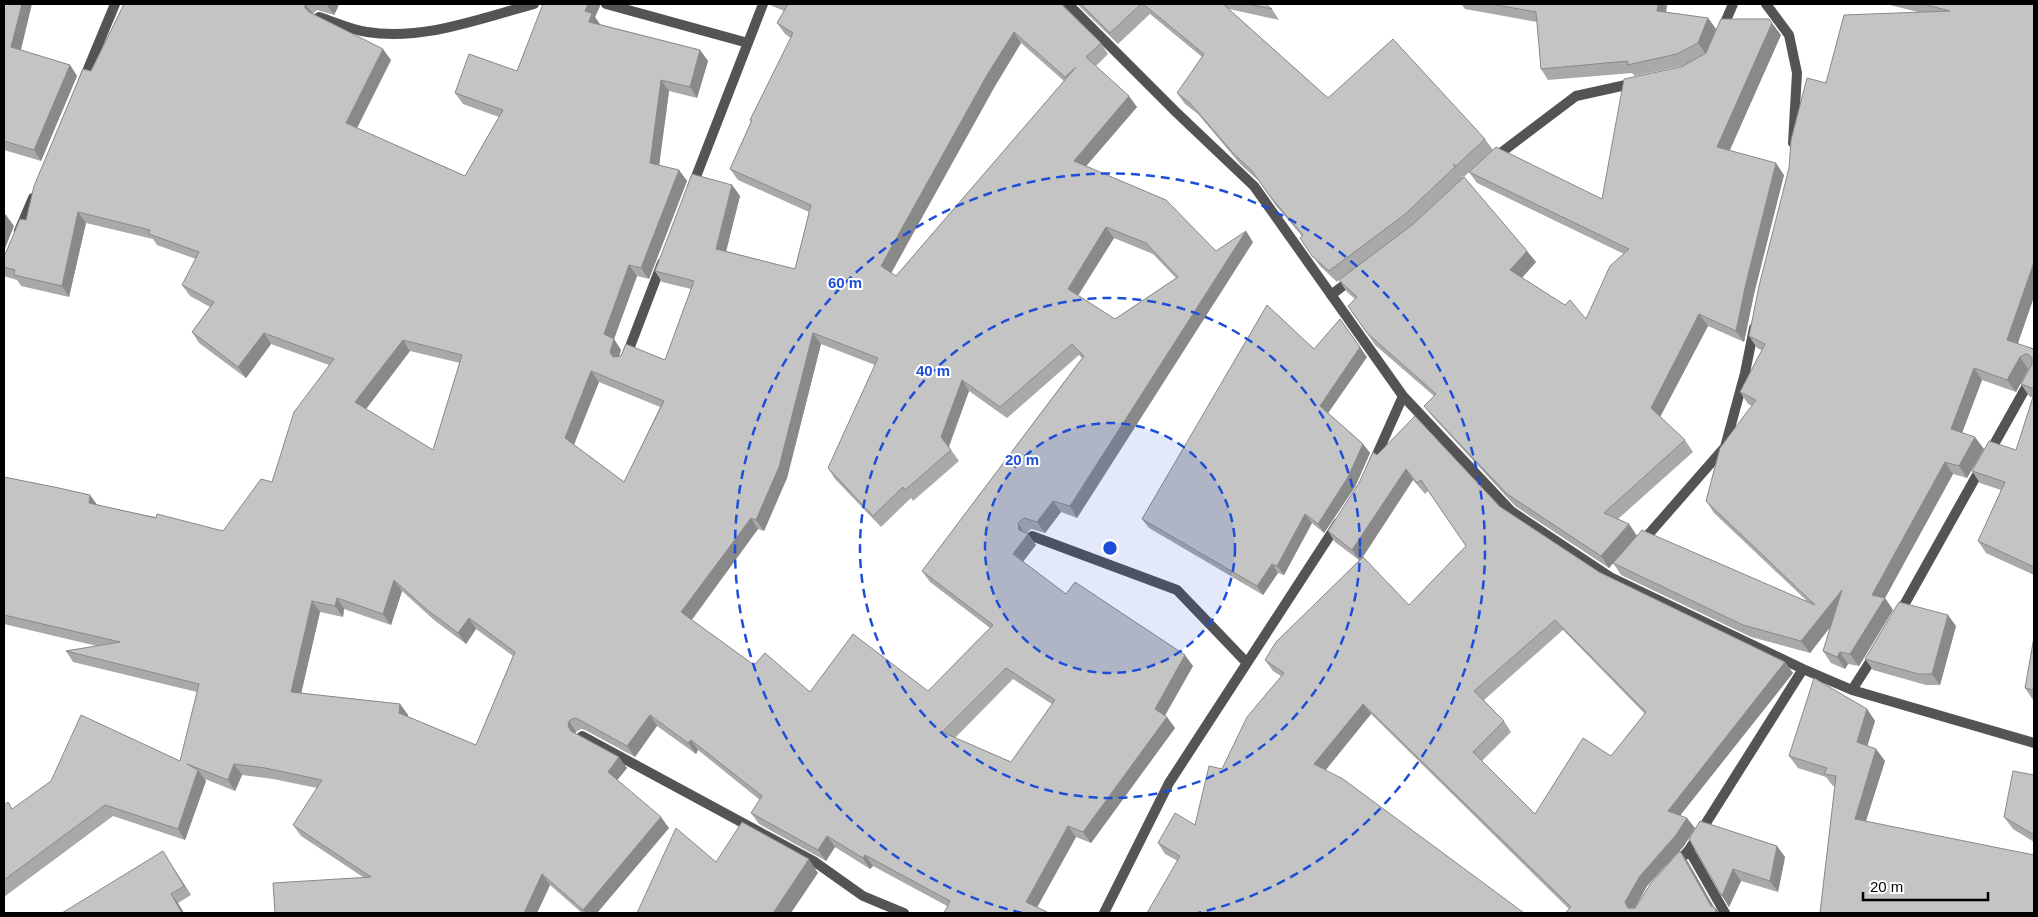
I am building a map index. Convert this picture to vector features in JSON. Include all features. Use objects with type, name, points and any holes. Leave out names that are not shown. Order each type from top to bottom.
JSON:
[{"type":"street","points":[[77,95],[115,4]]},
{"type":"street","points":[[320,16],[367,32],[410,34],[443,28],[534,4]]},
{"type":"street","points":[[606,4],[748,43]]},
{"type":"street","points":[[688,198],[763,4]]},
{"type":"street","points":[[1068,4],[1174,110],[1254,186],[1403,396],[1511,511],[1613,574],[1803,670],[1852,690],[2034,743]]},
{"type":"street","points":[[1718,41],[1732,4]]},
{"type":"street","points":[[1766,4],[1789,35],[1797,73],[1793,149]]},
{"type":"street","points":[[1484,167],[1576,96],[1643,81]]},
{"type":"street","points":[[15,241],[38,186]]},
{"type":"street","points":[[624,362],[666,253]]},
{"type":"street","points":[[1331,295],[1362,271]]},
{"type":"street","points":[[1636,548],[1725,447],[1745,373],[1757,315]]},
{"type":"street","points":[[1894,622],[2034,373]]},
{"type":"street","points":[[1364,481],[1403,396]]},
{"type":"street","points":[[1104,913],[1169,782],[1344,514]]},
{"type":"street","points":[[1032,536],[1177,590],[1246,662]]},
{"type":"street","points":[[1852,690],[1878,648]]},
{"type":"street","points":[[1665,876],[1689,850],[1803,670]]},
{"type":"street","points":[[582,736],[815,862],[862,896],[904,913]]},
{"type":"street","points":[[1689,850],[1725,913]]},
{"type":"building","points":[[4,4],[22,4],[11,47],[70,65],[34,150],[4,141]]},
{"type":"building","points":[[124,4],[305,4],[305,8],[309,12],[383,49],[346,123],[465,176],[503,110],[455,93],[469,54],[517,71],[543,4],[588,4],[585,11],[592,13],[589,22],[700,50],[690,87],[661,80],[650,163],[679,170],[641,268],[629,265],[604,334],[614,339],[610,352],[613,357],[621,356],[626,344],[665,360],[694,281],[655,271],[692,174],[732,185],[716,249],[795,269],[811,205],[730,169],[752,120],[750,120],[793,33],[777,23],[788,4],[1061,4],[1101,43],[1086,57],[1129,96],[1074,161],[1166,200],[1216,251],[1246,231],[1070,506],[1053,501],[1037,522],[1024,518],[1018,523],[1019,530],[1028,534],[1013,554],[1066,594],[1075,582],[1185,655],[1155,709],[1167,717],[1083,832],[1068,826],[1026,902],[1049,913],[944,913],[950,901],[865,855],[863,858],[827,836],[818,850],[751,813],[762,796],[691,740],[688,743],[650,715],[627,746],[578,719],[574,718],[569,721],[568,726],[571,731],[619,757],[608,772],[661,817],[583,910],[542,874],[524,913],[275,913],[273,883],[371,877],[293,825],[322,780],[265,768],[234,764],[228,780],[187,764],[198,770],[178,829],[105,805],[4,880],[4,805],[8,802],[12,809],[51,781],[81,715],[180,761],[199,684],[66,651],[120,642],[4,615],[4,477],[90,495],[89,503],[156,518],[157,514],[223,531],[261,479],[272,482],[294,412],[334,359],[264,333],[238,367],[192,332],[214,302],[182,285],[199,252],[149,234],[150,230],[78,212],[62,286],[14,275],[15,270],[4,267],[4,257],[20,219],[26,220],[34,186],[83,69],[91,71]],"holes":[[[1014,32],[1065,77],[1076,67],[896,276],[881,266],[987,75]],[[1106,227],[1146,243],[1178,277],[1115,319],[1068,289]],[[813,333],[878,358],[828,468],[873,516],[903,487],[905,490],[951,450],[941,437],[962,380],[1000,407],[1072,344],[1084,356],[922,571],[993,625],[928,691],[853,634],[810,692],[765,653],[754,665],[681,612],[751,518],[756,520],[779,467]],[[403,340],[462,355],[433,450],[355,402]],[[591,371],[664,401],[624,482],[565,438]],[[394,580],[426,609],[458,633],[469,618],[515,652],[476,745],[399,713],[400,704],[291,692],[312,601],[335,606],[337,598],[383,614]],[[1006,668],[1055,700],[1011,762],[942,732]]]},
{"type":"building","points":[[1081,4],[1141,4],[1110,33]]},
{"type":"building","points":[[1143,4],[1223,4],[1328,98],[1393,39],[1485,139],[1456,166],[1453,164],[1455,167],[1404,215],[1329,271],[1312,256],[1300,238],[1303,235],[1269,195],[1252,171],[1234,154],[1190,103],[1177,93],[1204,54]]},
{"type":"building","points":[[1248,4],[1265,4],[1272,9]]},
{"type":"building","points":[[1490,4],[1658,4],[1657,11],[1708,18],[1698,43],[1677,54],[1627,65],[1628,61],[1541,69],[1536,12]]},
{"type":"building","points":[[1923,4],[2034,4],[2034,262],[2007,340],[2034,349],[2034,389],[2021,384],[2032,364],[2032,358],[2029,355],[2025,354],[2020,357],[2007,380],[1974,368],[1951,429],[1975,437],[1959,466],[1945,462],[1872,595],[1885,598],[1850,654],[1840,652],[1837,657],[1823,651],[1842,590],[1801,641],[1743,625],[1613,563],[1642,530],[1815,605],[1706,501],[1720,448],[1756,400],[1740,392],[1765,344],[1749,336],[1759,286],[1789,168],[1791,140],[1807,78],[1826,83],[1844,15],[1950,11]]},
{"type":"building","points":[[1721,19],[1769,19],[1772,23],[1717,147],[1776,163],[1736,331],[1699,314],[1651,408],[1685,440],[1604,513],[1629,524],[1601,556],[1507,494],[1424,406],[1436,394],[1367,333],[1348,306],[1357,297],[1339,280],[1412,225],[1464,177],[1527,251],[1510,270],[1565,305],[1570,300],[1586,319],[1610,266],[1629,249],[1469,172],[1496,147],[1602,199],[1624,79],[1681,67],[1706,53]]},
{"type":"building","points":[[1267,305],[1314,349],[1340,319],[1360,347],[1320,406],[1363,444],[1348,477],[1318,524],[1305,514],[1277,566],[1272,564],[1257,586],[1142,519]]},
{"type":"building","points":[[2034,394],[2034,567],[1978,541],[2005,482],[1972,471],[1989,441],[2016,450]]},
{"type":"building","points":[[1415,416],[1499,506],[1599,572],[1785,662],[1668,811],[1687,818],[1676,835],[1640,876],[1625,902],[1628,908],[1635,908],[1651,883],[1680,851],[1711,906],[1716,909],[1715,913],[1565,913],[1571,907],[1363,704],[1314,764],[1343,779],[1524,913],[1147,913],[1180,856],[1158,843],[1175,813],[1195,825],[1209,766],[1222,769],[1247,717],[1284,673],[1265,660],[1276,642],[1363,557],[1409,605],[1466,546],[1421,480],[1417,483],[1406,469],[1352,550],[1328,531],[1359,483],[1373,452],[1377,455]],"holes":[[[1555,620],[1646,712],[1611,756],[1583,738],[1535,814],[1473,752],[1504,721],[1474,691]]]},
{"type":"building","points":[[1899,602],[1948,615],[1932,674],[1918,674],[1865,659]]},
{"type":"building","points":[[2034,637],[2034,690],[2025,688]]},
{"type":"building","points":[[1814,678],[1867,709],[1857,742],[1876,749],[1855,819],[2034,855],[2034,913],[1820,913],[1836,776],[1824,774],[1827,768],[1789,756]]},
{"type":"building","points":[[2013,771],[2034,775],[2034,835],[2004,817]]},
{"type":"building","points":[[1700,821],[1777,846],[1770,881],[1733,869],[1722,896],[1689,839]]},
{"type":"building","points":[[742,822],[809,859],[773,913],[637,913],[676,828],[716,862]]},
{"type":"building","points":[[163,851],[184,886],[171,894],[182,913],[62,913]]}]
